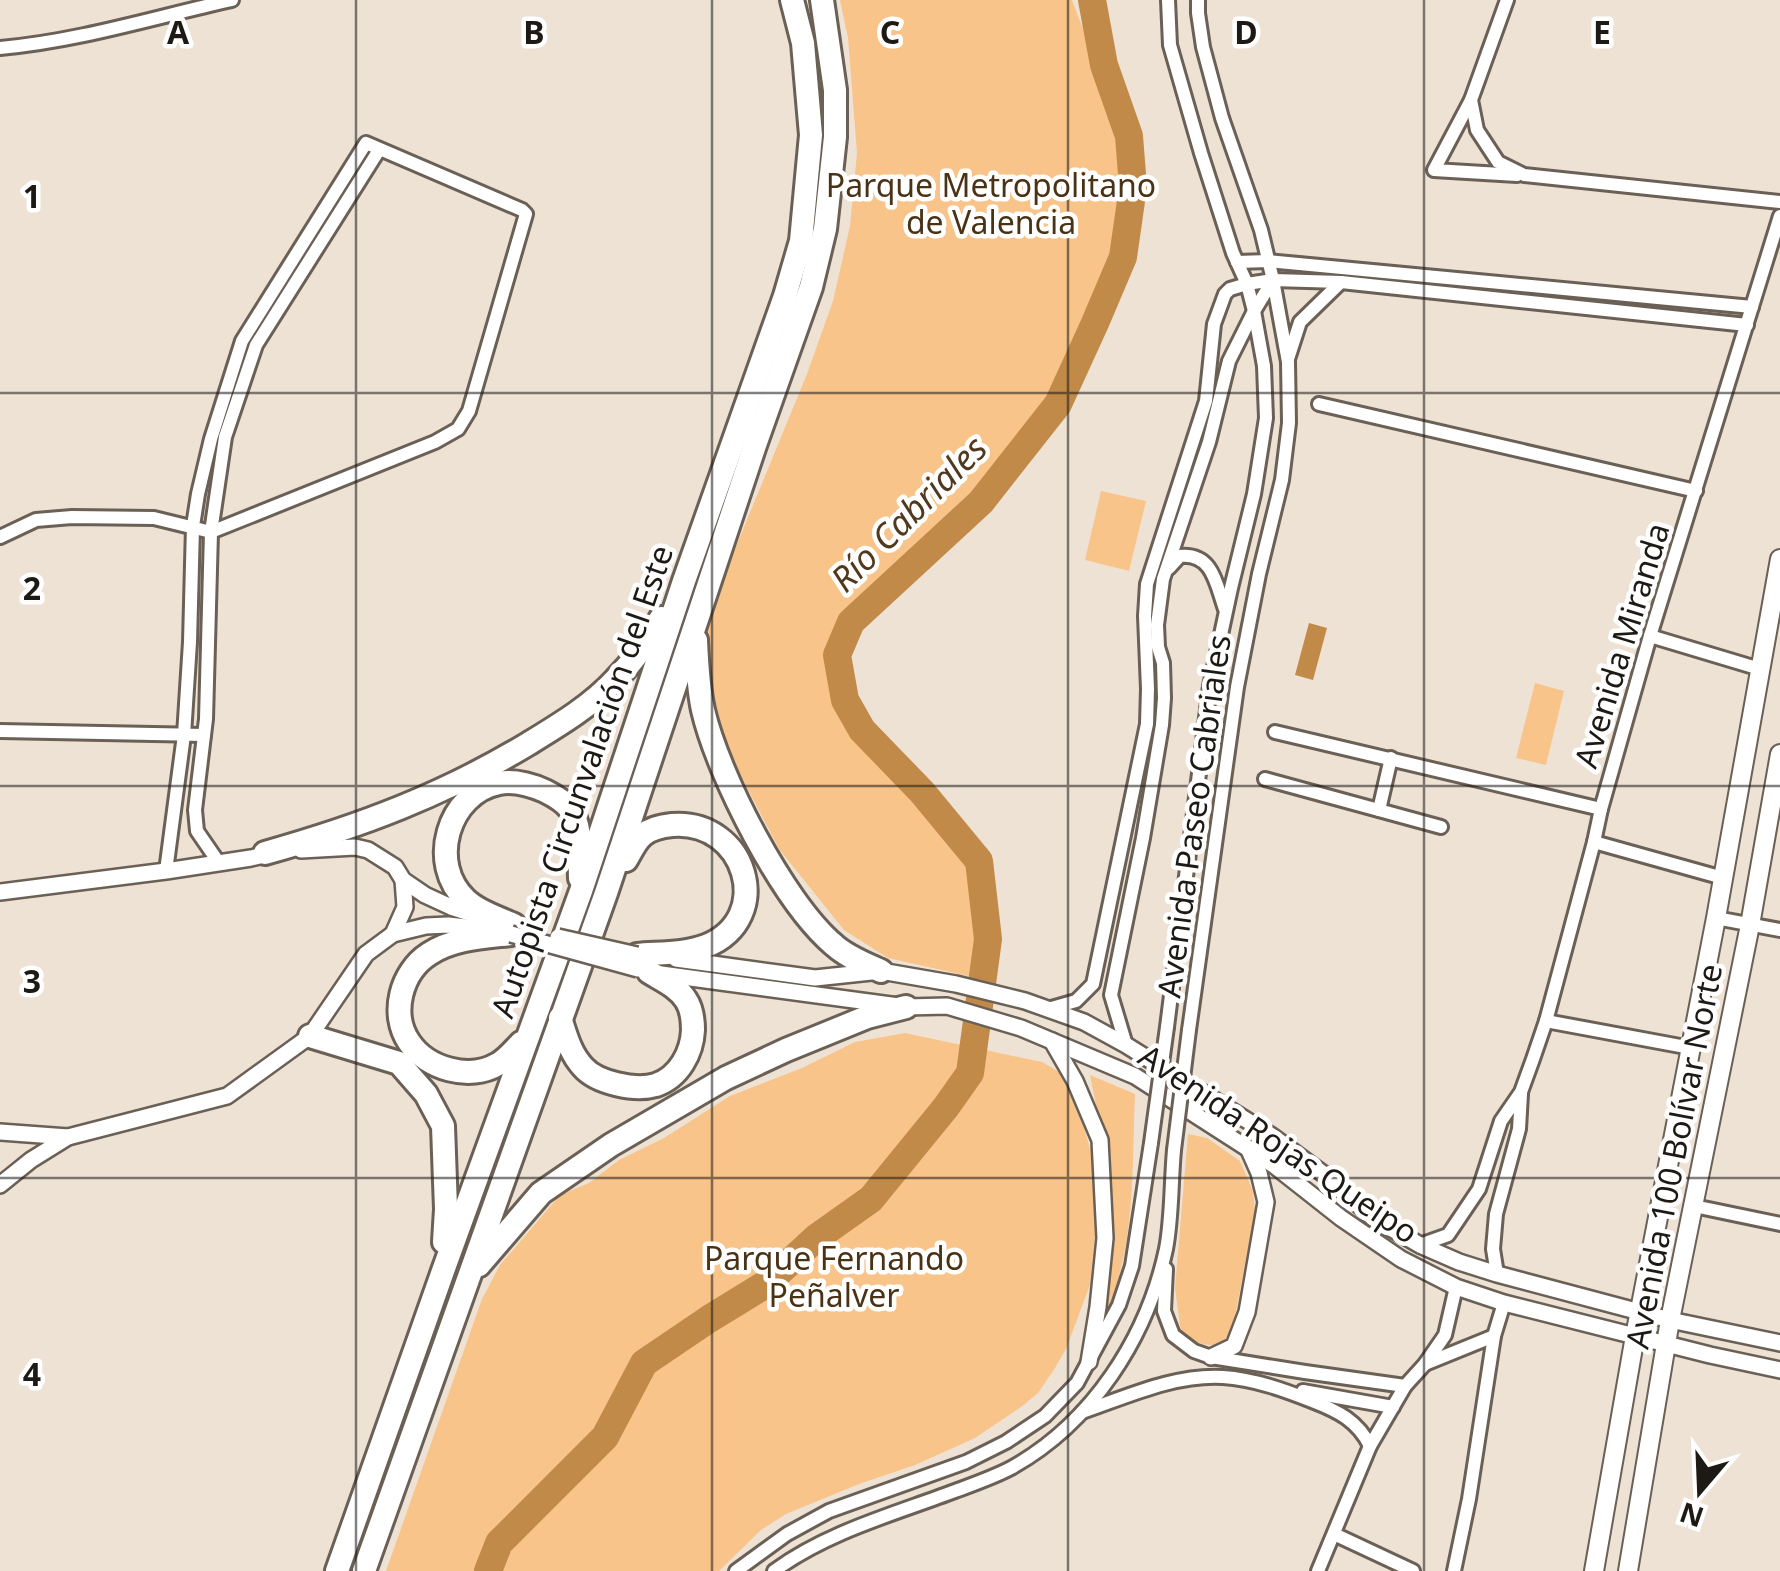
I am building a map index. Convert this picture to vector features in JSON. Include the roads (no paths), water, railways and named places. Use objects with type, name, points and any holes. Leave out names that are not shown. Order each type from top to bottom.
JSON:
[{"type":"highway","name":"Autopista Circunvalación del Este","points":[[338,1571],[581,891],[684,581],[771,340],[801,241],[811,135],[803,43],[792,0]]},
{"type":"highway","name":"Autopista Circunvalación del Este","points":[[364,1571],[606,893],[811,287],[825,229],[835,137],[835,90],[822,0]]},
{"type":"highway","points":[[266,854],[389,814],[488,768],[571,718],[613,683],[643,648],[684,581]]},
{"type":"highway","points":[[695,624],[703,709],[721,763],[766,853],[787,889],[834,946],[882,972]]},
{"type":"highway","points":[[513,930],[468,902],[456,889],[444,861],[450,827],[472,796],[487,787],[516,782],[556,796],[571,810],[578,830],[581,891]]},
{"type":"highway","points":[[606,893],[642,835],[658,827],[697,826],[726,842],[740,861],[745,893],[743,910],[735,924],[707,946],[641,966]]},
{"type":"highway","points":[[513,930],[447,945],[416,964],[406,980],[400,1020],[420,1055],[438,1066],[460,1072],[476,1072],[498,1064],[527,1037]]},
{"type":"highway","points":[[560,1018],[572,1052],[596,1078],[618,1085],[656,1084],[673,1074],[689,1052],[692,1015],[687,1000],[672,985],[641,966]]},
{"type":"highway","points":[[467,1279],[541,1193],[611,1145],[726,1078],[867,1017],[906,1007]]},
{"type":"highway","points":[[310,1036],[400,1063],[426,1094],[443,1126],[443,1270]]},
{"type":"main road","points":[[1723,878],[1780,560]]},
{"type":"main road","name":"Avenida 100 Bolívar Norte","points":[[1628,1571],[1670,1320],[1780,756]]},
{"type":"main road","name":"Avenida 100 Bolívar Norte","points":[[1594,1571],[1723,878]]},
{"type":"street","points":[[0,48],[111,30],[232,0]]},
{"type":"street","name":"Avenida Paseo Cabriales","points":[[736,1571],[788,1534],[830,1512],[966,1462],[1045,1416],[1077,1383],[1119,1304],[1132,1266],[1210,686],[1254,494],[1266,418],[1264,366],[1254,311],[1170,45],[1168,0]]},
{"type":"street","name":"Avenida Paseo Cabriales","points":[[774,1571],[829,1539],[1010,1468],[1039,1449],[1080,1413],[1119,1366],[1135,1338],[1159,1276],[1167,1245],[1189,1030],[1237,688],[1282,480],[1289,424],[1288,362],[1273,280],[1261,230],[1222,118],[1203,47],[1198,0]]},
{"type":"street","points":[[1507,0],[1470,100],[1434,170],[1524,175],[1780,202]]},
{"type":"street","points":[[1470,100],[1477,130],[1498,162],[1524,175]]},
{"type":"street","points":[[166,871],[184,734],[193,526],[211,438],[242,340],[372,146]]},
{"type":"street","points":[[0,537],[36,520],[72,517],[154,518],[212,532],[435,442],[458,428],[469,410],[526,214],[372,146]]},
{"type":"street","points":[[219,863],[197,831],[195,810],[204,735],[212,532],[225,437],[256,345],[372,146]]},
{"type":"street","name":"Avenida Miranda","points":[[1420,1245],[1448,1235],[1479,1189],[1501,1122],[1521,1092],[1546,1021],[1600,809],[1650,636],[1752,308],[1773,261],[1780,216]]},
{"type":"street","points":[[1237,262],[1268,261],[1752,308]]},
{"type":"street","points":[[1247,284],[1273,280],[1341,282],[1747,324]]},
{"type":"street","name":"Avenida Paseo Cabriales","points":[[1126,1044],[1112,995],[1162,725],[1163,663],[1157,625],[1163,578],[1209,442],[1229,361],[1273,280]]},
{"type":"street","points":[[1288,362],[1300,322],[1341,282]]},
{"type":"street","name":"Avenida Paseo Cabriales","points":[[1048,1009],[1076,1001],[1093,984],[1147,724],[1147,584],[1206,400],[1214,324],[1224,294],[1247,284]]},
{"type":"street","points":[[1319,404],[1696,490]]},
{"type":"street","points":[[1163,578],[1180,556],[1203,559],[1212,571],[1226,611]]},
{"type":"street","points":[[1650,636],[1760,670]]},
{"type":"street","points":[[0,731],[204,735]]},
{"type":"street","points":[[1275,732],[1600,809]]},
{"type":"street","points":[[1379,810],[1391,758]]},
{"type":"street","points":[[1265,779],[1441,827]]},
{"type":"street","points":[[1594,842],[1723,878]]},
{"type":"street","name":"Avenida Rojas Queipo","points":[[0,892],[266,854],[354,847],[368,850],[395,867],[403,880],[451,908],[641,966],[906,1007],[947,1006],[1021,1028],[1135,1076],[1302,1185],[1401,1259],[1456,1287],[1504,1303],[1780,1370]]},
{"type":"street","points":[[0,1184],[68,1137],[228,1096],[310,1036],[366,954],[392,934],[405,907],[403,880]]},
{"type":"street","points":[[1716,918],[1780,930]]},
{"type":"street","name":"Avenida Rojas Queipo","points":[[392,934],[448,925],[513,930]]},
{"type":"street","name":"Avenida Rojas Queipo","points":[[641,966],[709,962],[815,978],[882,972],[1026,1001],[1084,1022],[1126,1044],[1272,1136],[1334,1181],[1373,1218],[1420,1245],[1497,1274],[1670,1320],[1780,1343]]},
{"type":"street","points":[[1546,1021],[1691,1048]]},
{"type":"street","points":[[1052,1040],[1100,1140],[1105,1238],[1089,1362]]},
{"type":"street","name":"Avenida Miranda","points":[[1497,1274],[1493,1249],[1496,1214],[1519,1128],[1521,1092]]},
{"type":"street","points":[[0,1132],[68,1137]]},
{"type":"street","points":[[1211,1356],[1234,1346],[1247,1312],[1266,1202],[1248,1148]]},
{"type":"street","points":[[1694,1206],[1780,1224]]},
{"type":"street","points":[[1167,1245],[1164,1311],[1173,1336],[1194,1351],[1405,1386]]},
{"type":"street","points":[[1318,1571],[1370,1446],[1405,1386],[1445,1335],[1456,1287]]},
{"type":"street","points":[[1454,1571],[1470,1499],[1494,1336],[1504,1303]]},
{"type":"street","points":[[1425,1364],[1494,1336]]},
{"type":"street","points":[[1080,1413],[1175,1382],[1222,1377],[1393,1406]]},
{"type":"street","points":[[1276,1387],[1342,1413],[1364,1432],[1370,1446]]},
{"type":"street","points":[[1334,1534],[1412,1571]]},
{"type":"waterway","name":"Río Cabriales","points":[[488,1571],[499,1543],[605,1437],[644,1363],[766,1284],[816,1238],[871,1199],[970,1073],[988,939],[979,861],[922,792],[862,730],[845,700],[837,655],[851,622],[981,502],[1058,404],[1123,257],[1133,187],[1129,136],[1104,65],[1092,0]]},
{"type":"park label","name":"Parque Metropolitano de Valencia","points":[[991,202]]},
{"type":"park label","name":"Parque Fernando Peñalver","points":[[834,1276]]}]
